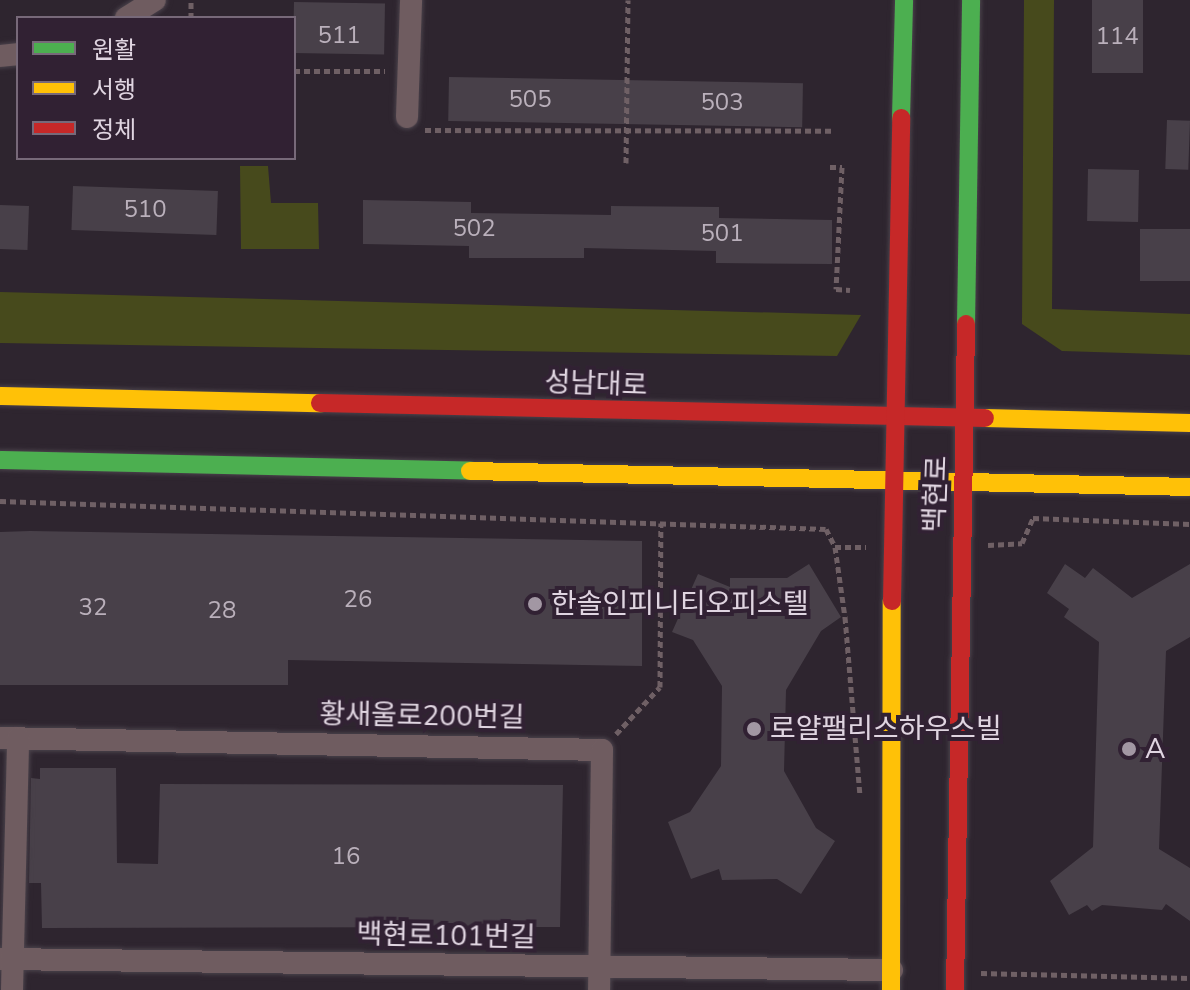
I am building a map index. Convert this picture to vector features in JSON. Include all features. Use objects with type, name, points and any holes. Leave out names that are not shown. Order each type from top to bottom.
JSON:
[{"type":"main road","name":"백현로","points":[[892,980],[892,479],[896,421],[904,0]]},
{"type":"main road","name":"백현로","points":[[955,981],[967,420],[971,0]]},
{"type":"main road","name":"성남대로","points":[[0,396],[896,421],[1190,423]]},
{"type":"main road","points":[[0,460],[1190,487]]},
{"type":"street","points":[[129,16],[155,0]]},
{"type":"street","points":[[408,124],[411,0]]},
{"type":"street","points":[[9,738],[6,959],[12,990]]},
{"type":"street","name":"황새울로200번길","points":[[9,738],[602,750]]},
{"type":"street","points":[[599,979],[602,750]]},
{"type":"street","name":"백현로101번길","points":[[6,959],[599,979],[892,980]]},
{"type":"path","points":[[626,163],[628,0]]},
{"type":"path","points":[[296,71],[410,71]]},
{"type":"path","points":[[408,124],[626,131],[832,131]]},
{"type":"path","points":[[830,167],[842,167],[836,289],[850,290]]},
{"type":"path","points":[[0,501],[826,529],[835,547],[860,803]]},
{"type":"path","points":[[963,546],[1022,543],[1033,518],[1190,524]]},
{"type":"path","points":[[602,750],[660,687],[661,523]]},
{"type":"path","points":[[835,547],[893,548]]},
{"type":"path","points":[[955,981],[1190,978]]},
{"type":"green space","points":[[1024,0],[1054,0],[1052,309],[1190,314],[1190,355],[1062,351],[1022,324]]},
{"type":"green space","points":[[240,166],[268,166],[271,203],[318,203],[319,249],[241,249]]},
{"type":"green space","points":[[0,292],[861,315],[837,356],[0,343]]},
{"type":"building","points":[[1092,0],[1143,0],[1143,73],[1092,73]]},
{"type":"building","points":[[294,2],[385,4],[384,55],[296,53]]},
{"type":"building","points":[[449,77],[803,83],[802,127],[448,121]]},
{"type":"building","points":[[1167,120],[1190,121],[1188,170],[1165,169]]},
{"type":"building","points":[[1088,169],[1139,170],[1138,222],[1087,221]]},
{"type":"building","points":[[73,186],[218,191],[216,235],[71,230]]},
{"type":"building","points":[[363,200],[471,202],[471,213],[611,215],[611,206],[719,207],[719,218],[832,220],[832,264],[716,263],[716,251],[584,248],[584,258],[469,258],[469,246],[363,244]]},
{"type":"building","points":[[0,205],[29,206],[27,250],[0,249]]},
{"type":"building","points":[[1140,229],[1190,229],[1190,281],[1140,281]]},
{"type":"building","points":[[0,532],[642,541],[642,666],[288,660],[288,685],[0,685]]},
{"type":"building","name":"로얄팰리스하우스빌","points":[[809,564],[841,617],[821,631],[786,690],[784,771],[816,828],[835,841],[801,894],[777,879],[722,880],[719,869],[691,879],[668,822],[690,812],[721,766],[722,686],[693,640],[672,632],[698,574],[730,587],[730,578],[787,578]]},
{"type":"building","name":"A","points":[[1065,564],[1085,578],[1093,568],[1132,598],[1190,564],[1190,637],[1166,651],[1159,849],[1190,868],[1190,921],[1166,904],[1162,910],[1102,905],[1092,911],[1087,905],[1069,915],[1050,881],[1093,847],[1099,642],[1064,617],[1069,609],[1047,593]]},
{"type":"building","points":[[40,768],[116,768],[117,863],[158,864],[160,784],[563,785],[560,927],[42,928],[41,883],[29,883],[31,778],[40,779]]},
{"type":"traffic: fast","points":[[901,118],[904,0]]},
{"type":"traffic: fast","points":[[966,324],[971,0]]},
{"type":"traffic: fast","points":[[0,460],[470,471]]},
{"type":"traffic: slow","points":[[0,396],[320,403]]},
{"type":"traffic: slow","points":[[985,418],[1190,423]]},
{"type":"traffic: slow","points":[[470,471],[1190,487]]},
{"type":"traffic: slow","points":[[891,990],[892,601]]},
{"type":"traffic: jam","points":[[892,601],[901,118]]},
{"type":"traffic: jam","points":[[955,990],[966,324]]},
{"type":"traffic: jam","points":[[320,403],[985,418]]},
{"type":"place","name":"한솔인피니티오피스텔","points":[[535,604]]},
{"type":"place","name":"로얄팰리스하우스빌","points":[[754,729]]},
{"type":"place","name":"A","points":[[1129,749]]}]
